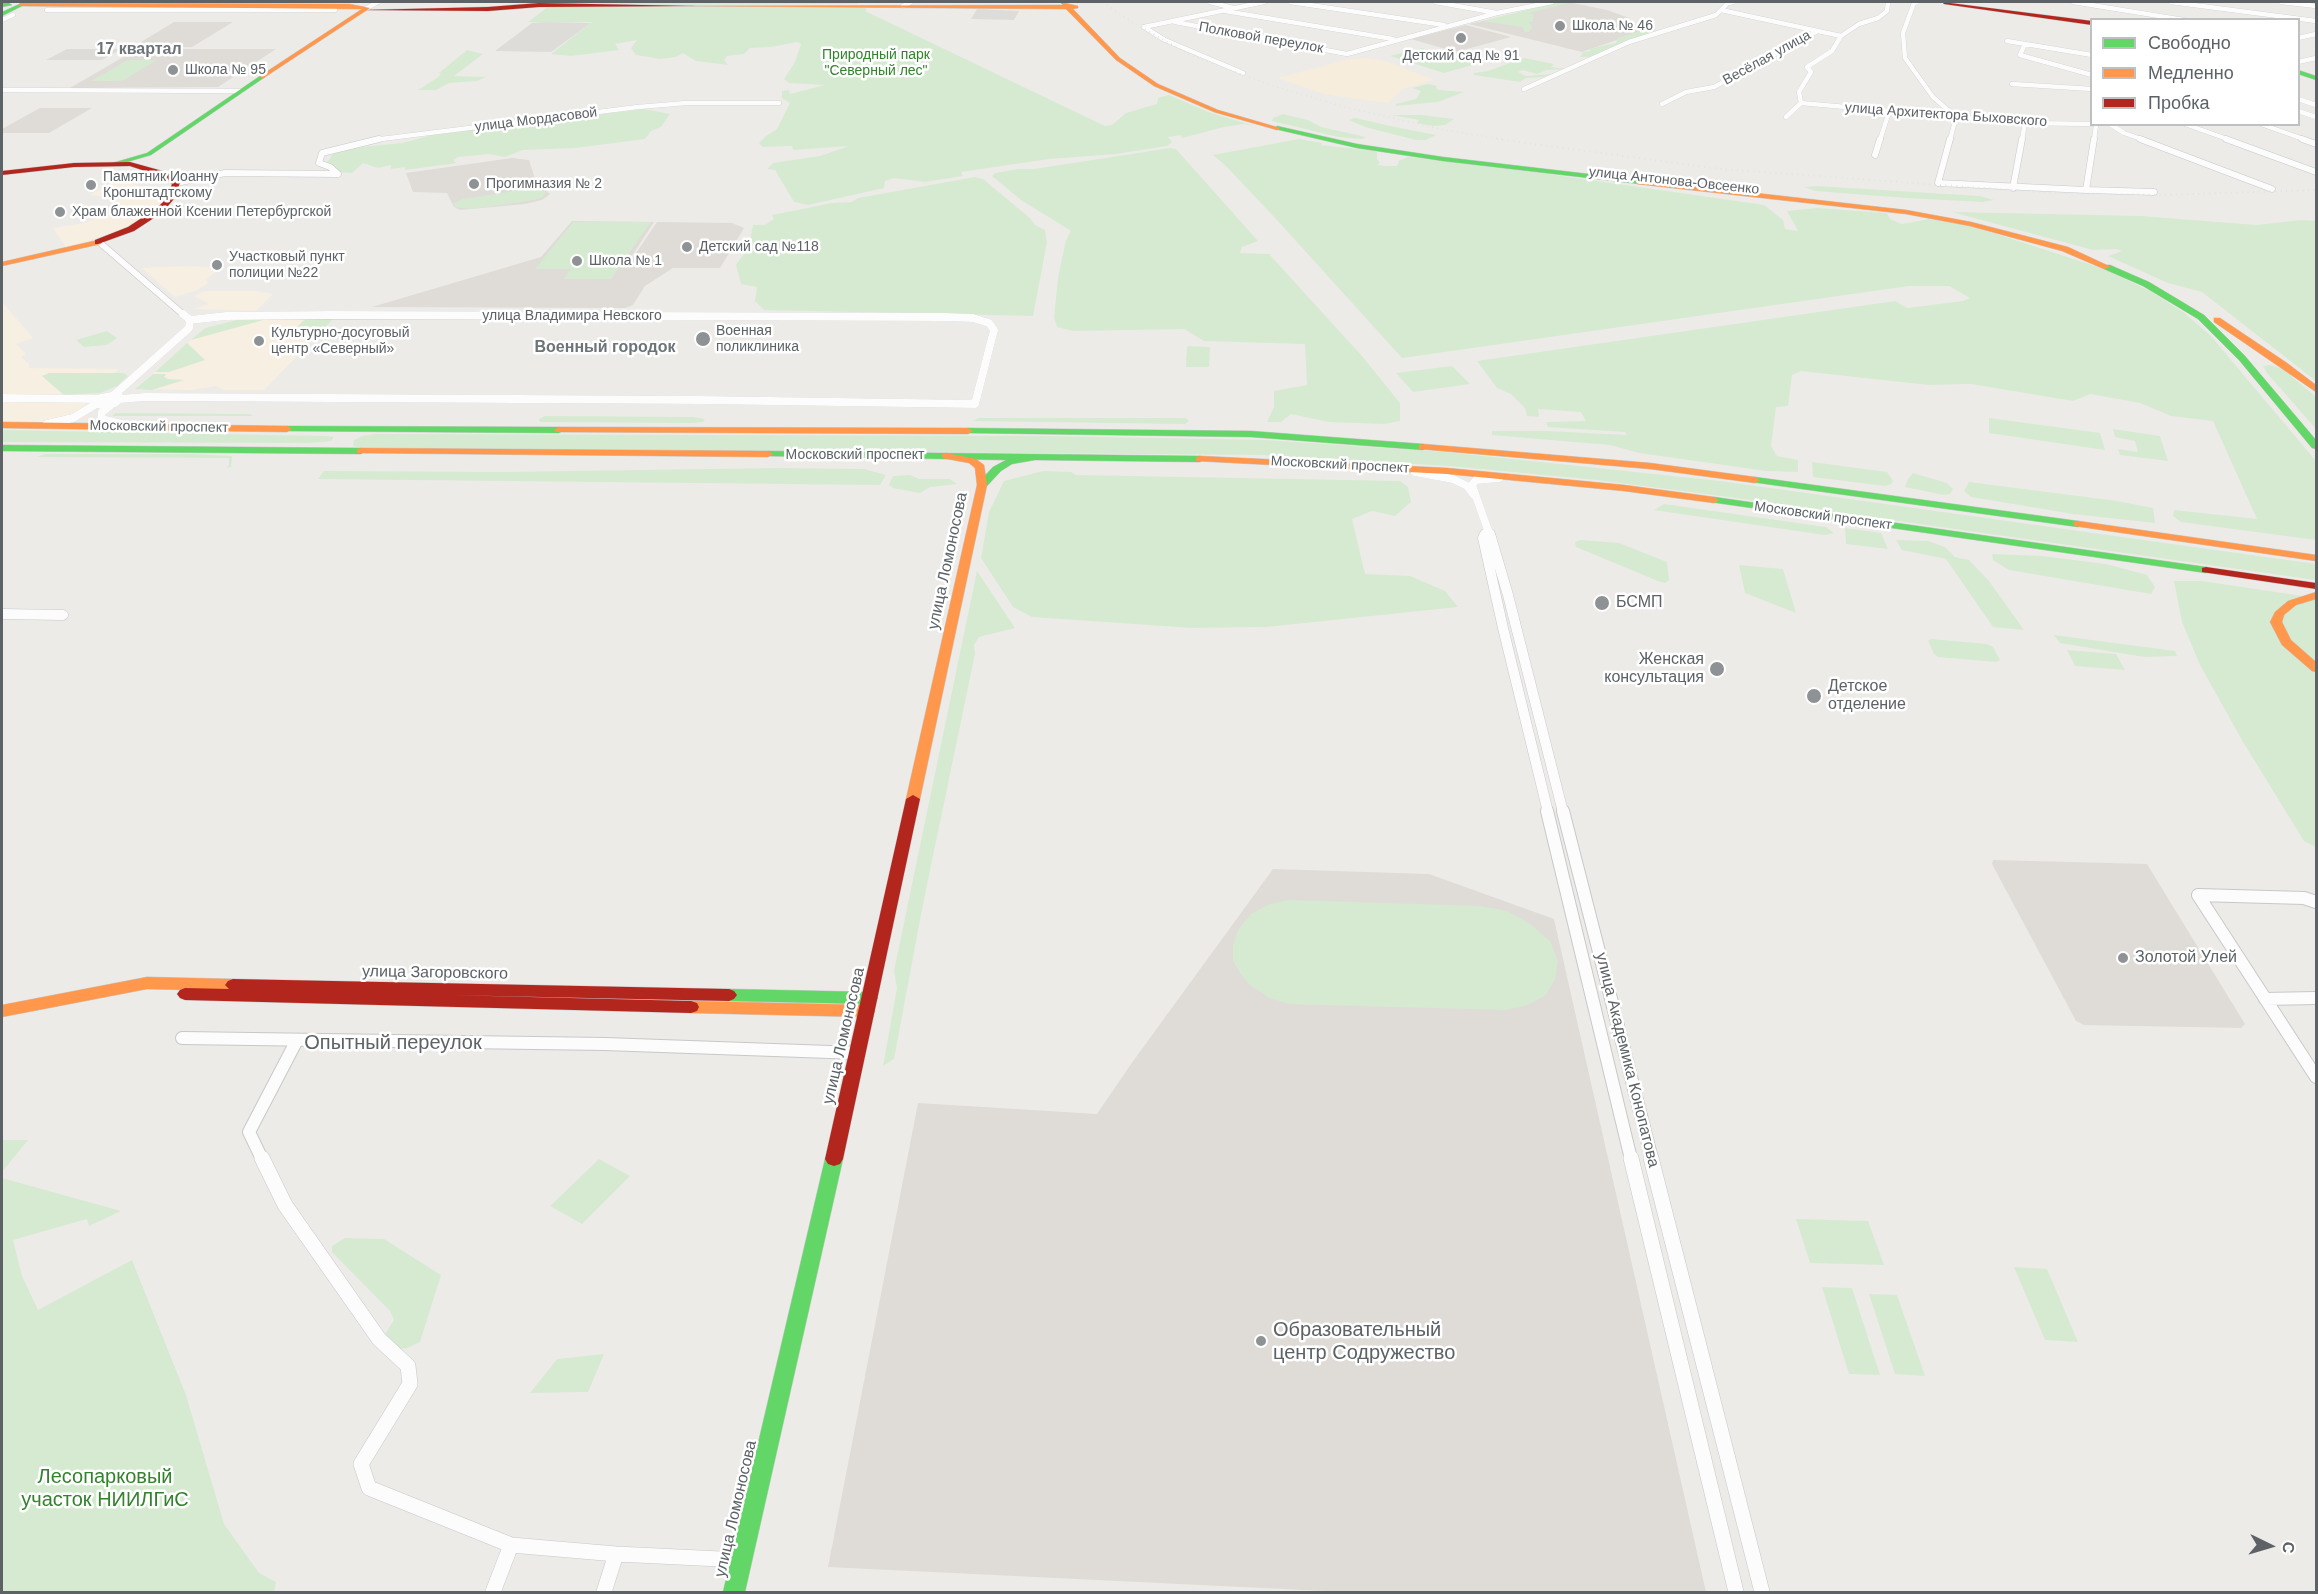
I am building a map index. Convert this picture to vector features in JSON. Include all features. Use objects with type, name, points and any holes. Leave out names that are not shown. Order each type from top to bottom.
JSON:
[{"type":"main road","points":[[1944,2],[2090,23]]},
{"type":"main road","points":[[46,6],[488,9],[539,5],[1069,4]]},
{"type":"main road","name":"улица Антонова-Овсеенко","points":[[1069,4],[1125,58],[1165,86],[1216,111],[1246,120],[1357,146],[1443,159],[1894,210],[1971,224],[2020,236],[2106,265],[2167,295],[2213,327],[2316,446]]},
{"type":"main road","points":[[9,8],[74,5]]},
{"type":"main road","points":[[9,8],[145,6]]},
{"type":"main road","points":[[113,164],[149,154],[356,8]]},
{"type":"main road","points":[[2300,73],[2316,78]]},
{"type":"main road","name":"улица Антонова-Овсеенко","points":[[1165,86],[1250,118],[1360,143],[1888,206],[2001,227],[2072,248],[2140,275],[2195,305],[2316,389]]},
{"type":"main road","points":[[147,168],[144,161],[149,154]]},
{"type":"main road","points":[[2,173],[67,165],[113,164],[147,168],[169,177],[176,183],[169,201],[160,210],[131,229],[99,242],[2,264]]},
{"type":"main road","points":[[2249,366],[2249,359],[2257,356],[2284,365]]},
{"type":"main road","name":"Московский проспект","points":[[2,425],[317,429],[1197,432],[1330,439],[1650,466],[2316,558]]},
{"type":"main road","name":"Московский проспект","points":[[306,450],[331,446],[343,440],[343,433],[317,429]]},
{"type":"main road","name":"Московский проспект","points":[[357,451],[350,446],[350,440],[359,434],[381,429]]},
{"type":"main road","name":"Московский проспект","points":[[2,448],[1046,456],[1209,459],[1382,467],[1523,477],[1727,502],[2316,586]]},
{"type":"main road","name":"улица Ломоносова","points":[[734,1593],[858,1053],[982,485],[980,467],[972,461],[931,455]]},
{"type":"main road","name":"улица Ломоносова","points":[[982,485],[997,469],[1009,462],[1046,456]]},
{"type":"main road","points":[[2316,595],[2292,603],[2279,614],[2276,622],[2286,642],[2316,668]]},
{"type":"main road","name":"улица Загоровского","points":[[2,1011],[147,983],[868,1005]]},
{"type":"main road","name":"улица Загоровского","points":[[2,1019],[139,993],[868,1005]]},
{"type":"street","points":[[1210,2],[1234,9]]},
{"type":"street","points":[[1243,73],[1165,40],[1144,27],[1264,2]]},
{"type":"street","points":[[1290,2],[1448,26]]},
{"type":"street","points":[[1435,2],[1497,13]]},
{"type":"street","points":[[1225,11],[1396,40],[1497,13],[1552,2]]},
{"type":"street","points":[[1524,88],[1629,42],[1716,15],[1728,3],[1734,2]]},
{"type":"street","points":[[1786,117],[1801,103],[1799,92],[1811,72],[1807,67],[1832,51],[1841,36],[1859,24],[1878,18],[1887,11],[1888,2]]},
{"type":"street","points":[[1917,2],[1914,3],[1903,33],[1905,58],[1933,97],[1956,117],[1938,183],[2013,188],[2154,192]]},
{"type":"street","points":[[2073,2],[2172,18]]},
{"type":"street","points":[[2171,2],[2293,18]]},
{"type":"street","points":[[2281,2],[2316,6]]},
{"type":"street","points":[[46,6],[356,8]]},
{"type":"street","name":"Весёлая улица","points":[[1721,10],[1816,32]]},
{"type":"street","points":[[2300,19],[2316,21]]},
{"type":"street","name":"Полковой переулок","points":[[1175,22],[1347,54],[1396,40]]},
{"type":"street","points":[[1816,32],[1841,36]]},
{"type":"street","name":"Весёлая улица","points":[[1662,104],[1686,92],[1714,87],[1816,32]]},
{"type":"street","points":[[2300,38],[2316,34]]},
{"type":"street","points":[[2007,41],[2090,55]]},
{"type":"street","points":[[2025,44],[2020,55],[2090,75]]},
{"type":"street","points":[[2300,62],[2316,58]]},
{"type":"street","points":[[2012,84],[2090,90]]},
{"type":"street","points":[[2,90],[241,91]]},
{"type":"street","points":[[2300,100],[2316,105]]},
{"type":"street","name":"улица Мордасовой","points":[[176,183],[225,173],[335,172],[319,163],[322,153],[383,138],[638,107],[686,103],[779,103]]},
{"type":"street","name":"улица Архитектора Быховского","points":[[1801,103],[2025,123],[2090,124]]},
{"type":"street","points":[[1875,155],[1889,112]]},
{"type":"street","points":[[2300,112],[2316,117]]},
{"type":"street","points":[[2013,188],[2025,123]]},
{"type":"street","points":[[2086,190],[2096,126]]},
{"type":"street","points":[[2112,126],[2124,133],[2272,189]]},
{"type":"street","points":[[2190,126],[2316,172]]},
{"type":"street","points":[[2266,126],[2316,144]]},
{"type":"street","points":[[99,242],[190,320],[189,328],[102,412],[101,419],[134,426]]},
{"type":"street","name":"улица Владимира Невского","points":[[117,397],[975,404],[994,330],[989,323],[973,318],[331,315],[226,316],[190,320]]},
{"type":"street","points":[[38,425],[73,418],[97,401],[117,397]]},
{"type":"street","points":[[2,398],[97,401],[111,404]]},
{"type":"street","points":[[1382,467],[1444,476],[1467,486],[1474,495]]},
{"type":"street","points":[[1474,495],[1472,485],[1476,480],[1523,477]]},
{"type":"street","name":"улица Академика Конопатова","points":[[1474,495],[1488,529],[1511,604],[1762,1593]]},
{"type":"street","name":"улица Академика Конопатова","points":[[1488,529],[1484,538],[1505,639],[1736,1593]]},
{"type":"street","points":[[2,614],[63,615]]},
{"type":"street","points":[[2316,902],[2304,898],[2198,896],[2316,1077]]},
{"type":"street","points":[[2265,999],[2316,998]]},
{"type":"street","points":[[182,1038],[297,1040]]},
{"type":"street","name":"Опытный переулок","points":[[511,1545],[369,1488],[361,1464],[410,1384],[408,1366],[379,1339],[285,1205],[249,1132],[297,1040],[605,1044],[858,1053]]},
{"type":"street","points":[[493,1593],[511,1545],[616,1554],[741,1560]]},
{"type":"street","points":[[604,1593],[616,1554]]},
{"type":"shaded area","name":"Школа № 46","points":[[1568,2],[1607,10],[1629,18],[1623,22],[1652,28],[1582,52],[1469,24]]},
{"type":"shaded area","points":[[977,9],[1019,11],[1014,20],[971,19]]},
{"type":"shaded area","points":[[174,22],[233,22],[192,47],[131,48]]},
{"type":"shaded area","points":[[547,22],[591,23],[551,52],[495,51],[532,23],[530,23]]},
{"type":"shaded area","name":"Детский сад № 91","points":[[1466,25],[1511,37],[1456,52],[1411,39]]},
{"type":"shaded area","points":[[67,49],[122,49],[102,60],[46,60]]},
{"type":"shaded area","name":"Школа № 95","points":[[137,49],[276,49],[218,87],[70,88]]},
{"type":"shaded area","points":[[40,108],[92,108],[49,133],[2,133],[2,129]]},
{"type":"shaded area","name":"Прогимназия № 2","points":[[512,158],[529,160],[536,182],[550,194],[542,200],[525,204],[460,210],[454,207],[447,193],[413,192],[406,173]]},
{"type":"shaded area","points":[[120,179],[149,190],[162,200],[154,210],[135,221],[137,224],[90,240],[90,242],[66,247],[53,228],[85,223],[105,215],[113,208],[113,203],[106,197],[90,195]]},
{"type":"shaded area","name":"Школа № 1","points":[[572,221],[654,222],[624,268],[657,222],[732,223],[744,228],[720,268],[673,268],[645,286],[633,305],[625,308],[372,307],[541,257]]},
{"type":"shaded area","points":[[189,266],[220,268],[206,280],[208,283],[197,290],[175,297],[142,268]]},
{"type":"shaded area","points":[[205,291],[256,291],[273,294],[256,311],[193,309],[209,304],[194,296]]},
{"type":"shaded area","points":[[2,302],[33,338],[16,344],[26,354],[21,357],[29,364],[29,368],[119,369],[85,401],[86,407],[71,418],[53,423],[2,423]]},
{"type":"shaded area","points":[[240,319],[333,319],[264,390],[224,390],[216,386],[192,390],[135,389],[205,328]]},
{"type":"shaded area","name":"Золотой Улей","points":[[1993,860],[2147,864],[2245,1024],[2241,1028],[2084,1025],[2076,1021],[1992,864]]},
{"type":"shaded area","name":"Образовательный центр Содружество","points":[[1273,869],[1429,874],[1554,919],[1706,1592],[1345,1592],[828,1567],[918,1103],[1097,1114]]},
{"type":"green space","name":"Природный парк \"Северный лес\"","points":[[557,2],[856,2],[858,4],[665,5]]},
{"type":"green space","points":[[1558,2],[1568,3],[1529,13],[1534,15],[1532,22],[1526,22],[1530,23],[1532,28],[1528,32],[1524,32],[1523,27],[1483,21]]},
{"type":"green space","name":"Природный парк \"Северный лес\"","points":[[549,6],[862,7],[867,9],[865,11],[1105,126],[1112,125],[1126,113],[1157,104],[1158,98],[1169,95],[1211,113],[1258,127],[1244,124],[1224,127],[1182,138],[1181,135],[1168,137],[1172,142],[1167,146],[1116,154],[1049,159],[961,172],[963,176],[925,182],[894,178],[885,181],[884,188],[808,205],[794,202],[775,170],[767,169],[773,163],[820,156],[849,146],[793,150],[792,146],[763,147],[759,143],[777,129],[790,103],[782,98],[782,91],[789,90],[790,94],[825,85],[789,83],[784,79],[795,62],[801,44],[797,42],[750,48],[744,54],[727,56],[724,60],[728,65],[696,61],[683,53],[676,57],[660,59],[636,55],[631,48],[637,40],[615,44],[619,50],[571,56],[551,54],[592,22],[528,22]]},
{"type":"green space","points":[[1589,19],[1615,21],[1656,29],[1652,35],[1588,57],[1580,57],[1583,52],[1591,51],[1589,49],[1616,43],[1618,38],[1643,30],[1610,26],[1610,24],[1580,23]]},
{"type":"green space","points":[[1422,48],[1476,64],[1444,73],[1390,56]]},
{"type":"green space","points":[[467,50],[483,54],[454,76],[486,77],[477,81],[449,83],[436,90],[418,90],[437,78],[441,74],[439,73]]},
{"type":"green space","points":[[1524,58],[1554,64],[1551,67],[1567,69],[1547,70],[1537,74],[1523,70],[1518,72],[1526,76],[1551,74],[1544,77],[1526,78],[1520,82],[1474,75],[1474,73],[1488,71]]},
{"type":"green space","points":[[128,60],[157,60],[122,81],[91,81]]},
{"type":"green space","points":[[1428,84],[1437,86],[1439,90],[1464,92],[1438,102],[1395,106],[1416,99],[1421,91],[1412,88]]},
{"type":"green space","points":[[644,109],[670,114],[661,127],[651,131],[645,139],[575,148],[523,150],[505,157],[490,154],[458,157],[453,160],[457,163],[405,170],[405,167],[391,169],[391,165],[378,168],[363,163],[352,173],[339,172],[326,164],[334,152],[352,148],[402,143],[432,135]]},
{"type":"green space","points":[[1283,114],[1308,120],[1321,127],[1366,137],[1362,139],[1338,137],[1272,121],[1273,118]]},
{"type":"green space","points":[[1391,115],[1421,115],[1454,119],[1445,125],[1433,126],[1417,123],[1419,120]]},
{"type":"green space","points":[[1355,118],[1436,135],[1426,140],[1416,140],[1365,127],[1349,120]]},
{"type":"green space","points":[[1299,139],[1322,143],[1321,145],[1377,152],[1377,159],[1380,163],[1377,165],[1397,166],[1399,161],[1408,157],[1541,173],[1764,205],[1783,220],[1785,229],[1798,231],[1787,211],[1817,208],[1887,213],[1890,219],[1902,224],[1929,219],[1965,225],[2104,269],[2150,291],[2183,312],[2210,335],[2316,461],[2316,540],[2181,522],[2173,516],[2174,510],[2257,519],[2213,421],[2171,416],[2140,403],[2090,394],[2073,401],[1971,384],[1929,385],[1801,371],[1792,375],[1788,406],[1776,407],[1771,446],[1777,456],[1798,460],[1798,472],[1767,471],[1639,453],[1610,445],[1492,435],[1492,431],[1546,431],[1627,435],[1625,432],[1548,427],[1546,422],[1586,421],[1581,412],[1538,409],[1539,417],[1527,416],[1525,408],[1511,394],[1497,388],[1477,361],[1895,301],[1907,308],[1963,301],[1970,298],[1949,286],[1909,286],[1402,358],[1276,219],[1213,155]]},
{"type":"green space","points":[[1170,148],[1176,149],[1258,241],[1242,247],[1240,253],[1269,254],[1362,356],[1400,403],[1400,421],[1385,424],[1329,422],[1291,414],[1281,422],[1267,422],[1274,407],[1274,391],[1307,385],[1305,344],[1204,341],[1184,329],[1073,331],[1057,327],[1054,318],[1058,278],[1066,240],[1071,231],[1021,200],[992,176],[995,173],[1018,169],[1034,169]]},
{"type":"green space","points":[[975,177],[983,179],[1030,218],[1035,225],[1045,230],[1047,242],[1033,316],[764,310],[755,301],[757,287],[741,284],[736,265],[748,248],[753,225],[765,225],[774,219],[772,215],[832,203],[852,202],[858,198]]},
{"type":"green space","points":[[1804,187],[1980,196],[1994,200],[1983,202],[1906,198],[1815,191]]},
{"type":"green space","points":[[540,189],[546,192],[543,197],[534,200],[473,209],[455,207],[454,203],[463,199]]},
{"type":"green space","points":[[1952,212],[2141,216],[2256,225],[2301,220],[2316,221],[2316,381],[2202,292],[2168,283],[2108,256],[2122,251],[2093,250]]},
{"type":"green space","points":[[573,222],[651,222],[611,279],[564,279],[571,269],[535,269]]},
{"type":"green space","points":[[240,319],[267,319],[191,340],[205,328]]},
{"type":"green space","points":[[305,319],[333,319],[314,339],[297,327]]},
{"type":"green space","points":[[107,331],[117,338],[107,345],[84,347],[76,340]]},
{"type":"green space","points":[[187,343],[205,360],[169,372],[155,372]]},
{"type":"green space","points":[[1187,346],[1210,347],[1209,367],[1186,367]]},
{"type":"green space","points":[[2270,365],[2283,369],[2316,397],[2316,429],[2267,373],[2263,366]]},
{"type":"green space","points":[[1452,366],[1470,384],[1413,392],[1396,373]]},
{"type":"green space","points":[[49,373],[124,373],[128,376],[117,386],[100,393],[64,395],[42,376]]},
{"type":"green space","points":[[153,374],[166,374],[164,377],[168,379],[184,380],[152,390],[135,389]]},
{"type":"green space","points":[[116,413],[250,414],[253,416],[112,416]]},
{"type":"green space","points":[[545,416],[705,419],[703,422],[690,423],[540,422],[539,419]]},
{"type":"green space","points":[[978,418],[1186,418],[1189,421],[1185,424],[973,421]]},
{"type":"green space","points":[[1989,418],[2100,433],[2105,450],[1989,433]]},
{"type":"green space","points":[[2113,429],[2160,436],[2168,461],[2120,455],[2118,449],[2138,452],[2135,441],[2115,437]]},
{"type":"green space","points":[[2,430],[334,437],[331,441],[311,443],[2,442]]},
{"type":"green space","points":[[375,434],[1044,436],[1265,440],[1446,452],[1720,481],[2316,564],[2316,580],[1721,496],[1597,480],[1449,466],[1263,455],[362,448],[353,446],[354,440]]},
{"type":"green space","points":[[46,454],[232,456],[231,467],[226,468],[229,465],[229,458],[36,457]]},
{"type":"green space","points":[[1812,462],[1887,472],[1893,481],[1885,486],[1813,477]]},
{"type":"green space","points":[[864,469],[886,475],[880,485],[318,479],[324,471],[501,472]]},
{"type":"green space","points":[[1043,471],[1071,472],[1076,475],[1400,481],[1408,487],[1411,502],[1395,516],[1372,511],[1352,519],[1365,574],[1410,576],[1445,591],[1458,607],[1266,627],[1193,628],[1032,617],[1013,607],[981,558],[989,512],[1004,481]]},
{"type":"green space","points":[[1913,473],[1947,483],[1953,489],[1950,494],[1944,495],[1905,487]]},
{"type":"green space","points":[[910,475],[919,479],[950,479],[957,484],[930,487],[920,493],[893,488],[889,485],[893,476]]},
{"type":"green space","points":[[1969,482],[2117,501],[2153,508],[2155,523],[2073,514],[1971,497],[1964,491]]},
{"type":"green space","points":[[1664,504],[1826,527],[1834,533],[1824,535],[1654,510]]},
{"type":"green space","points":[[1845,528],[1881,533],[1888,549],[1846,544]]},
{"type":"green space","points":[[1581,540],[1619,543],[1667,562],[1669,580],[1665,583],[1658,581],[1576,547],[1575,542]]},
{"type":"green space","points":[[1896,540],[1928,541],[1945,547],[1955,557],[1969,560],[1989,581],[2024,630],[1993,627],[1946,559],[1902,550]]},
{"type":"green space","points":[[1992,554],[2042,556],[2106,564],[2147,575],[2155,587],[2151,594],[2009,570],[1993,560]]},
{"type":"green space","points":[[1739,565],[1783,569],[1796,613],[1745,593]]},
{"type":"green space","points":[[977,571],[1015,628],[979,637],[974,645],[975,654],[923,904],[894,1059],[883,1066],[897,988],[894,971]]},
{"type":"green space","points":[[2174,581],[2202,581],[2316,598],[2316,847],[2304,841],[2243,742],[2200,665],[2182,622]]},
{"type":"green space","points":[[2054,635],[2175,651],[2177,656],[2144,657],[2060,643]]},
{"type":"green space","points":[[1931,639],[1987,644],[1993,647],[2000,660],[1996,662],[1938,657],[1934,654],[1928,641]]},
{"type":"green space","points":[[2067,650],[2116,654],[2125,670],[2075,666]]},
{"type":"green space","points":[[1288,900],[1480,906],[1507,911],[1530,924],[1550,941],[1558,961],[1555,979],[1546,995],[1527,1005],[1506,1010],[1289,1004],[1268,997],[1249,984],[1233,960],[1233,946],[1238,930],[1251,914],[1270,904]]},
{"type":"green space","points":[[2,1140],[28,1140],[2,1172]]},
{"type":"green space","points":[[599,1159],[630,1176],[582,1224],[550,1206]]},
{"type":"green space","name":"Лесопарковый участок НИИЛГиС","points":[[2,1178],[121,1211],[89,1226],[87,1219],[13,1240],[22,1276],[38,1310],[132,1260],[186,1395],[224,1524],[259,1573],[276,1582],[274,1592],[2,1592]]},
{"type":"green space","points":[[1796,1219],[1868,1221],[1884,1265],[1810,1263]]},
{"type":"green space","points":[[345,1238],[384,1239],[441,1275],[420,1342],[400,1349],[385,1334],[394,1320],[390,1311],[332,1252],[332,1246]]},
{"type":"green space","points":[[2014,1267],[2047,1269],[2078,1342],[2045,1340]]},
{"type":"green space","points":[[1822,1287],[1852,1288],[1880,1375],[1849,1374]]},
{"type":"green space","points":[[1869,1294],[1897,1295],[1925,1376],[1895,1374]]},
{"type":"green space","points":[[604,1354],[588,1392],[530,1393],[557,1359]]},
{"type":"sand","points":[[1365,58],[1386,61],[1434,80],[1402,89],[1388,103],[1324,94],[1278,78],[1346,60]]},
{"type":"railway","points":[[1103,2],[1132,22],[1194,57],[1277,87],[1345,107],[1445,130],[1506,140]]},
{"type":"railway","points":[[1497,139],[1721,169],[2051,193],[2161,195],[2316,190]]},
{"type":"traffic: fast","points":[[2,14],[27,2]]},
{"type":"traffic: fast","points":[[2,5],[9,5]]},
{"type":"traffic: fast","points":[[2300,73],[2316,78]]},
{"type":"traffic: fast","points":[[113,164],[149,154],[262,77]]},
{"type":"traffic: fast","points":[[1277,128],[1357,146],[1443,159],[1640,182]]},
{"type":"traffic: fast","points":[[2107,267],[2146,284],[2201,317],[2242,358],[2316,446]]},
{"type":"traffic: fast","points":[[287,429],[559,430]]},
{"type":"traffic: fast","points":[[968,431],[1251,434],[1423,447]]},
{"type":"traffic: fast","points":[[2,448],[361,451]]},
{"type":"traffic: fast","points":[[768,454],[1200,459]]},
{"type":"traffic: fast","points":[[982,485],[997,469],[1009,462],[1035,457]]},
{"type":"traffic: fast","points":[[1755,480],[2078,524]]},
{"type":"traffic: fast","points":[[1714,500],[2206,570]]},
{"type":"traffic: fast","points":[[729,995],[870,998]]},
{"type":"traffic: fast","points":[[734,1592],[834,1159]]},
{"type":"traffic: slow","points":[[1063,2],[1118,59],[1156,85],[1216,111],[1277,128]]},
{"type":"traffic: slow","points":[[20,5],[349,6],[367,8],[262,77]]},
{"type":"traffic: slow","points":[[692,6],[1076,7]]},
{"type":"traffic: slow","points":[[1640,182],[1906,212],[1971,224],[2065,249],[2107,267]]},
{"type":"traffic: slow","points":[[2,264],[98,242]]},
{"type":"traffic: slow","points":[[2217,320],[2284,365]]},
{"type":"traffic: slow","points":[[2274,360],[2316,389]]},
{"type":"traffic: slow","points":[[2,425],[287,429]]},
{"type":"traffic: slow","points":[[559,430],[968,431]]},
{"type":"traffic: slow","points":[[1423,447],[1650,466],[1755,480]]},
{"type":"traffic: slow","points":[[361,451],[768,454]]},
{"type":"traffic: slow","points":[[913,799],[982,485],[980,467],[972,461],[946,456]]},
{"type":"traffic: slow","points":[[1200,459],[1447,471],[1624,488],[1714,500]]},
{"type":"traffic: slow","points":[[2078,524],[2316,558]]},
{"type":"traffic: slow","points":[[2316,595],[2292,603],[2279,614],[2276,622],[2286,642],[2316,668]]},
{"type":"traffic: slow","points":[[2,1011],[147,983],[233,985]]},
{"type":"traffic: slow","points":[[691,1007],[867,1011]]},
{"type":"traffic: jam","points":[[1944,2],[2090,23]]},
{"type":"traffic: jam","points":[[366,10],[488,9],[539,5],[692,6]]},
{"type":"traffic: jam","points":[[2,173],[74,165],[130,164],[163,174],[176,183],[169,200],[160,210],[131,229],[98,242]]},
{"type":"traffic: jam","points":[[2206,570],[2316,586]]},
{"type":"traffic: jam","points":[[834,1159],[913,799]]},
{"type":"traffic: jam","points":[[233,985],[729,995]]},
{"type":"traffic: jam","points":[[185,994],[691,1007]]},
{"type":"place","name":"Школа № 46","points":[[1560,26]]},
{"type":"place","name":"Детский сад № 91","points":[[1461,38]]},
{"type":"place","name":"Школа № 95","points":[[173,70]]},
{"type":"place","name":"Прогимназия № 2","points":[[474,184]]},
{"type":"place","name":"Памятник Иоанну Кронштадтскому","points":[[91,185]]},
{"type":"place","name":"Храм блаженной Ксении Петербургской","points":[[60,212]]},
{"type":"place","name":"Детский сад №118","points":[[687,247]]},
{"type":"place","name":"Школа № 1","points":[[577,261]]},
{"type":"place","name":"Участковый пункт полиции №22","points":[[217,265]]},
{"type":"place","name":"Военная поликлиника","points":[[703,339]]},
{"type":"place","name":"Культурно-досуговый центр «Северный»","points":[[259,341]]},
{"type":"place","name":"БСМП","points":[[1602,603]]},
{"type":"place","name":"Женская консультация","points":[[1717,669]]},
{"type":"place","name":"Детское отделение","points":[[1814,696]]},
{"type":"place","name":"Золотой Улей","points":[[2123,958]]},
{"type":"place","name":"Образовательный центр Содружество","points":[[1261,1341]]},
{"type":"district","name":"17 квартал","points":[[139,50]]},
{"type":"district","name":"Военный городок","points":[[605,348]]}]
